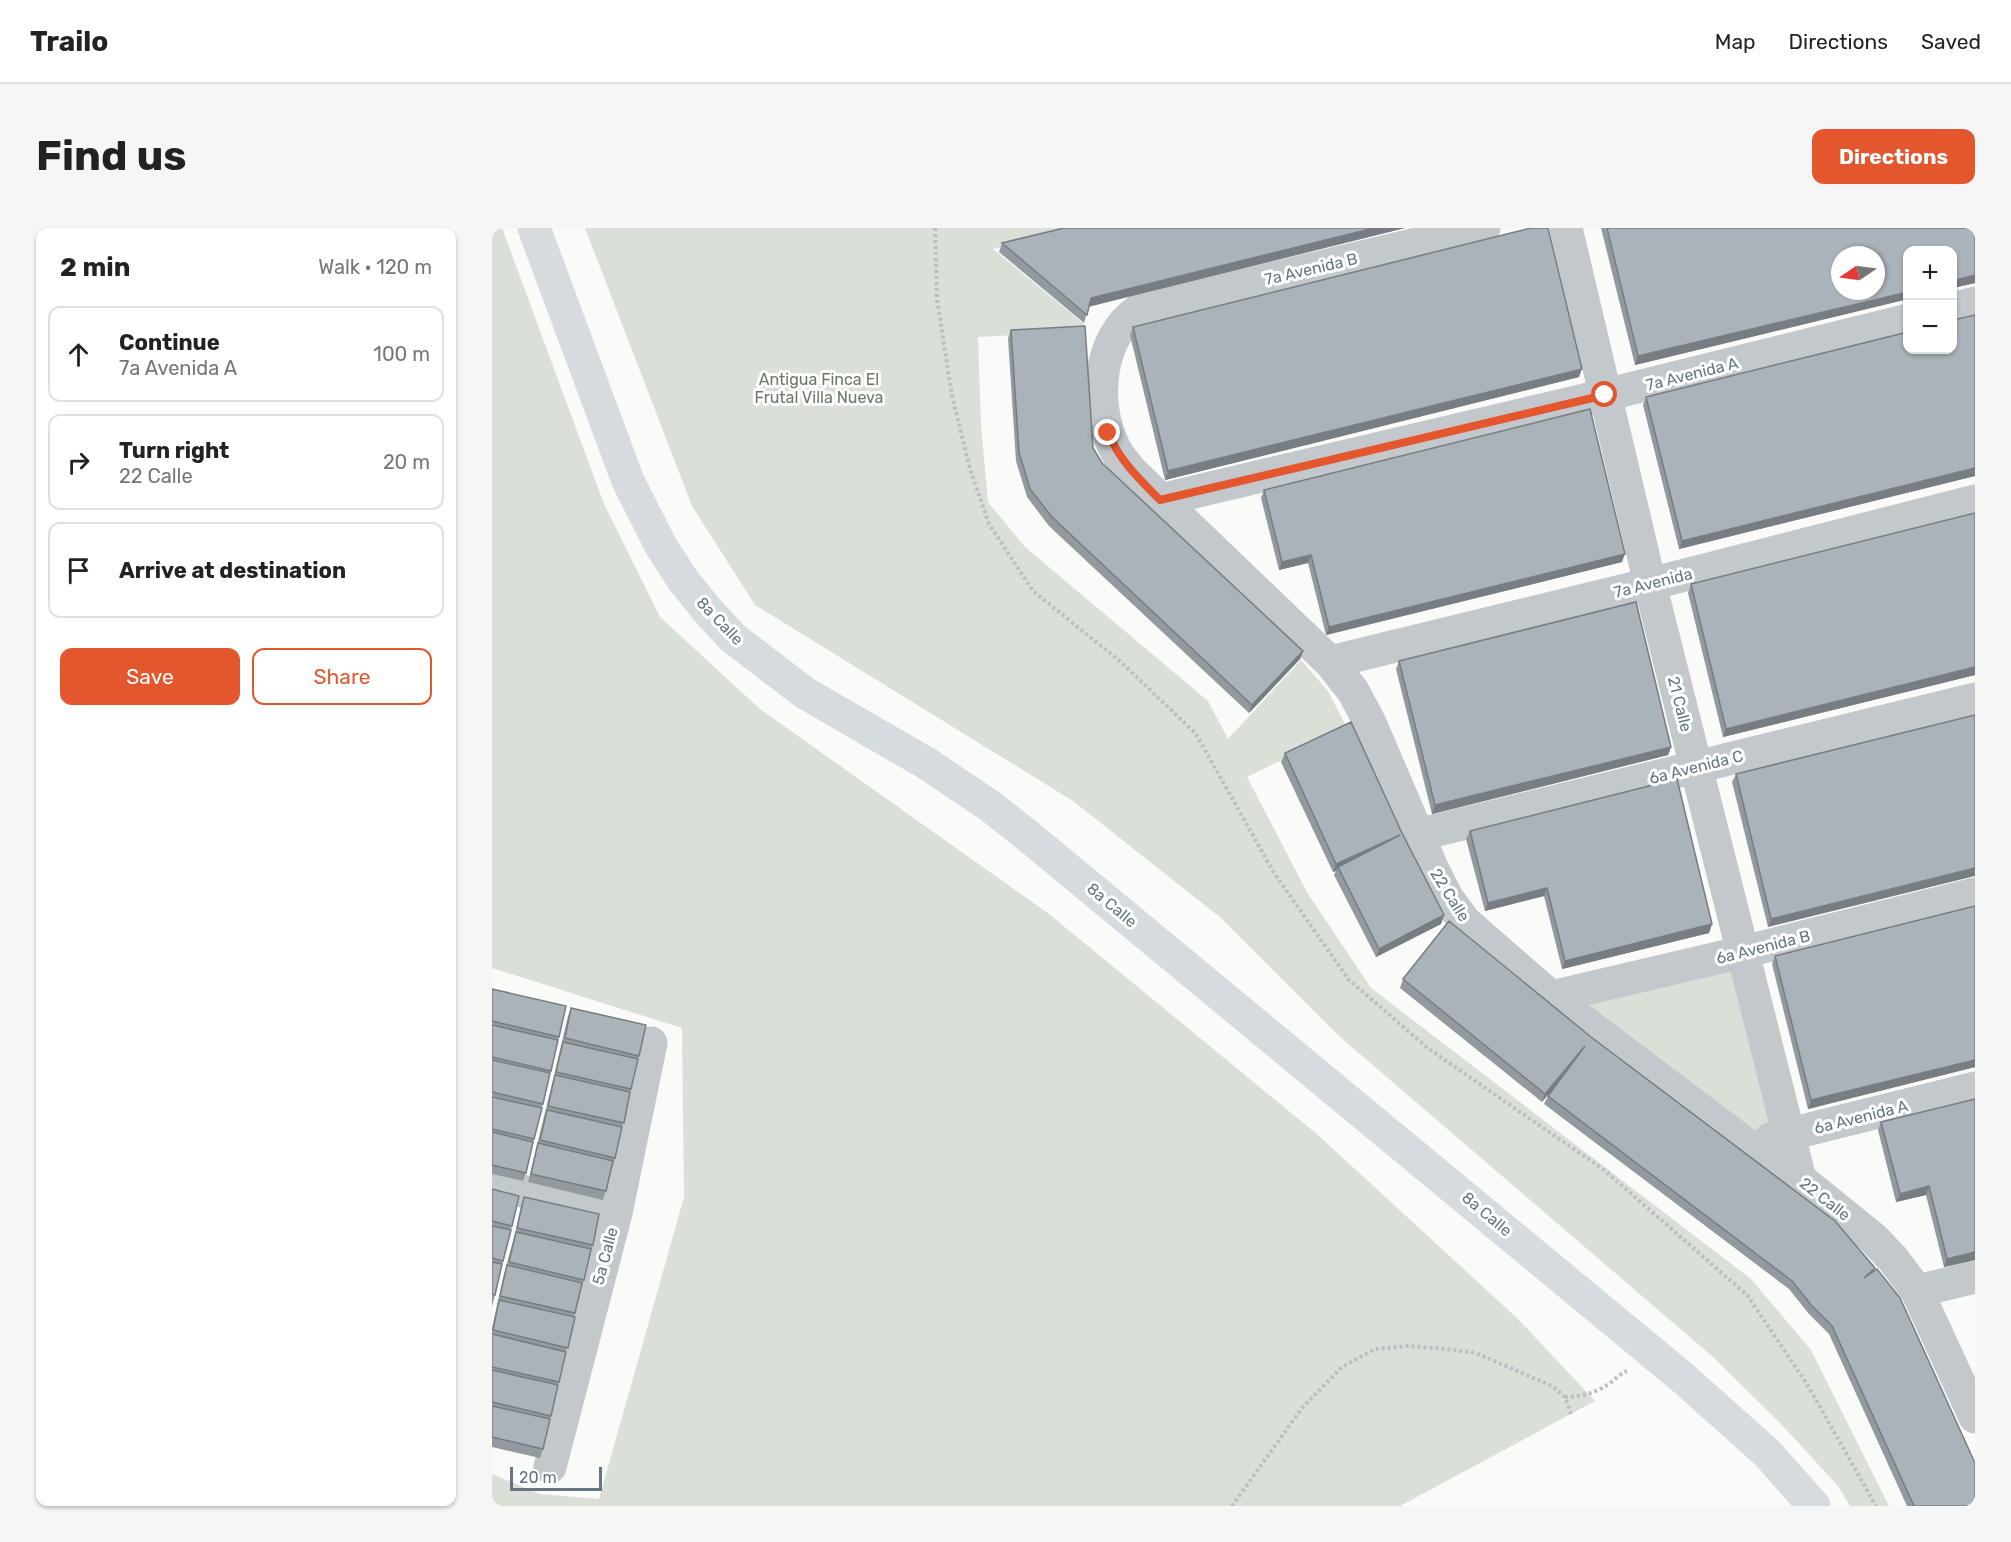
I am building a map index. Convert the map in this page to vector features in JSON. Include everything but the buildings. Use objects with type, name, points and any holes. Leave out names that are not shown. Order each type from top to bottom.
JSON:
[{"type":"main road","name":"8a Calle","points":[[534,228],[614,448],[646,519],[683,580],[733,638],[805,693],[926,763],[990,806],[1028,836],[1660,1358],[1767,1453],[1814,1506]]},
{"type":"street","name":"7a Avenida B","points":[[1138,310],[1484,228]]},
{"type":"street","name":"21 Calle","points":[[1566,228],[1650,584],[1800,1179]]},
{"type":"street","points":[[1957,308],[1975,303]]},
{"type":"street","name":"22 Calle","points":[[1138,310],[1120,328],[1108,350],[1103,384],[1105,418],[1114,448],[1123,461],[1160,500],[1330,662],[1353,691],[1370,723],[1438,880],[1465,922],[1551,997],[1747,1145],[1800,1179],[1873,1238],[1893,1259],[1917,1291],[1975,1417]]},
{"type":"street","name":"7a Avenida A","points":[[1160,500],[1605,395],[1903,321]]},
{"type":"street","name":"7a Avenida","points":[[1330,662],[1650,584],[1975,501]]},
{"type":"street","name":"6a Avenida C","points":[[1417,835],[1975,699]]},
{"type":"street","name":"6a Avenida B","points":[[1551,997],[1975,894]]},
{"type":"street","name":"5a Calle","points":[[550,1467],[616,1213],[651,1043]]},
{"type":"street","name":"6a Avenida A","points":[[1747,1145],[1975,1089]]},
{"type":"street","points":[[492,1184],[616,1213]]},
{"type":"street","points":[[1917,1291],[1975,1277]]},
{"type":"path","points":[[935,228],[939,310],[952,396],[970,469],[989,525],[1033,591],[1121,662],[1196,734],[1274,873],[1349,980],[1429,1049],[1604,1170],[1747,1295],[1807,1384],[1875,1506]]},
{"type":"path","points":[[1232,1506],[1302,1408],[1342,1367],[1375,1349],[1407,1346],[1476,1353],[1552,1386],[1565,1397],[1571,1414]]},
{"type":"path","points":[[1565,1397],[1578,1397],[1593,1391],[1607,1385],[1622,1373],[1660,1358]]},
{"type":"green space","points":[[492,228],[502,228],[604,504],[660,617],[760,709],[1049,914],[1318,1135],[1519,1320],[1595,1401],[1400,1506],[492,1506],[492,1474],[540,1494],[599,1499],[684,1197],[682,1028],[492,968]]},
{"type":"green space","name":"Antigua Finca El Frutal Villa Nueva","points":[[585,228],[1076,228],[993,249],[1084,324],[1081,332],[978,337],[981,425],[988,502],[1025,547],[1208,701],[1228,739],[1301,660],[1328,691],[1347,728],[1247,777],[1308,894],[1371,988],[1751,1279],[1811,1350],[1889,1506],[1850,1506],[1838,1486],[1783,1426],[1713,1357],[1339,1036],[1221,918],[1073,801],[755,605],[692,506]]},
{"type":"green space","points":[[1743,952],[1790,1134],[1747,1145],[1551,997]]},
{"type":"route","points":[[1108,433],[1123,461],[1160,500],[1605,395]]}]
